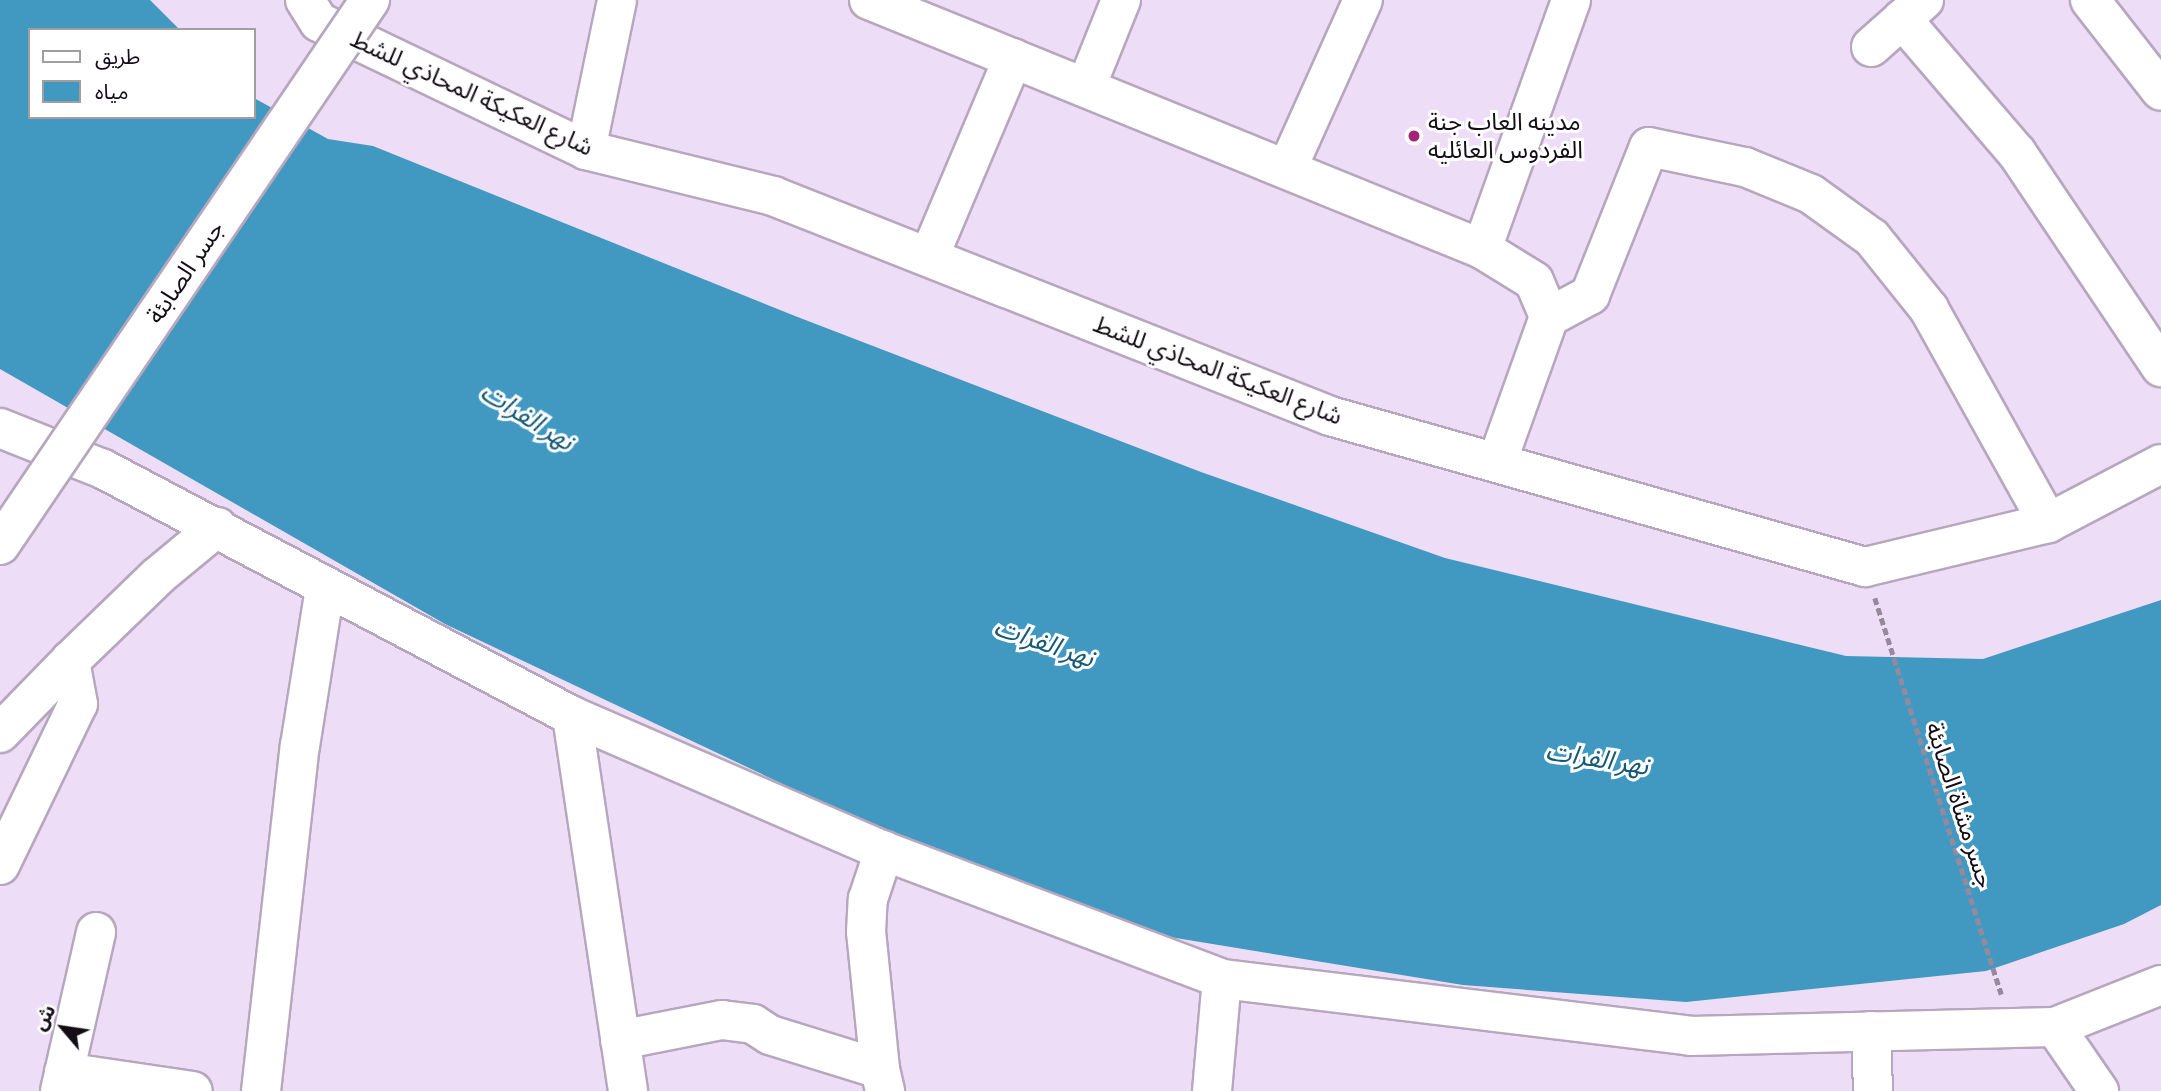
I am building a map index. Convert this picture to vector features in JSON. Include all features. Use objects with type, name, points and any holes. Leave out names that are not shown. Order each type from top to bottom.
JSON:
[{"type":"street","name":"شارع العكيكة المحاذي للشط","points":[[305,0],[319,22],[586,150],[773,196],[1330,416],[1865,567],[2048,523],[2161,464]]},
{"type":"street","name":"جسر الصابئة","points":[[0,545],[370,0]]},
{"type":"street","points":[[586,150],[617,0]]},
{"type":"street","points":[[869,0],[1482,249],[1534,281],[1549,317]]},
{"type":"street","points":[[1086,87],[1121,0]]},
{"type":"street","points":[[1287,169],[1363,0]]},
{"type":"street","points":[[1482,249],[1572,0]]},
{"type":"street","points":[[2090,0],[2161,91]]},
{"type":"street","points":[[1871,47],[1913,10],[2017,153],[2161,367]]},
{"type":"street","points":[[929,257],[1013,58]]},
{"type":"street","points":[[1497,462],[1549,317],[1590,295],[1649,147],[1745,167],[1811,194],[1871,238],[1929,309],[2048,523]]},
{"type":"street","points":[[0,428],[103,469],[217,527],[325,589],[572,716],[884,851],[1222,979],[1690,1036],[2055,1027],[2161,985]]},
{"type":"street","points":[[0,733],[158,576],[217,527]]},
{"type":"street","points":[[261,1091],[300,746],[325,589]]},
{"type":"street","points":[[0,865],[78,704],[70,661]]},
{"type":"street","points":[[572,716],[628,1091]]},
{"type":"street","points":[[620,1040],[736,1021],[882,1080],[866,932],[868,899],[884,851]]},
{"type":"street","points":[[96,932],[62,1082],[193,1091]]},
{"type":"street","points":[[1212,1091],[1222,979]]},
{"type":"street","points":[[2055,1027],[2099,1091]]},
{"type":"street","points":[[1871,1031],[1873,1091]]},
{"type":"path","name":"جسر مشاة الصابئة","points":[[1887,637],[1998,984]]},
{"type":"water","name":"نهر الفرات","points":[[0,0],[150,0],[178,28],[28,28],[28,119],[256,119],[256,99],[328,139],[373,146],[795,316],[1201,472],[1445,558],[1846,656],[1983,659],[2161,600],[2161,905],[2124,924],[1986,971],[1686,1002],[1463,985],[1072,921],[445,624],[0,369]]},
{"type":"place","name":"مدينه العاب جنة الفردوس العائليه","points":[[1414,136]]}]
